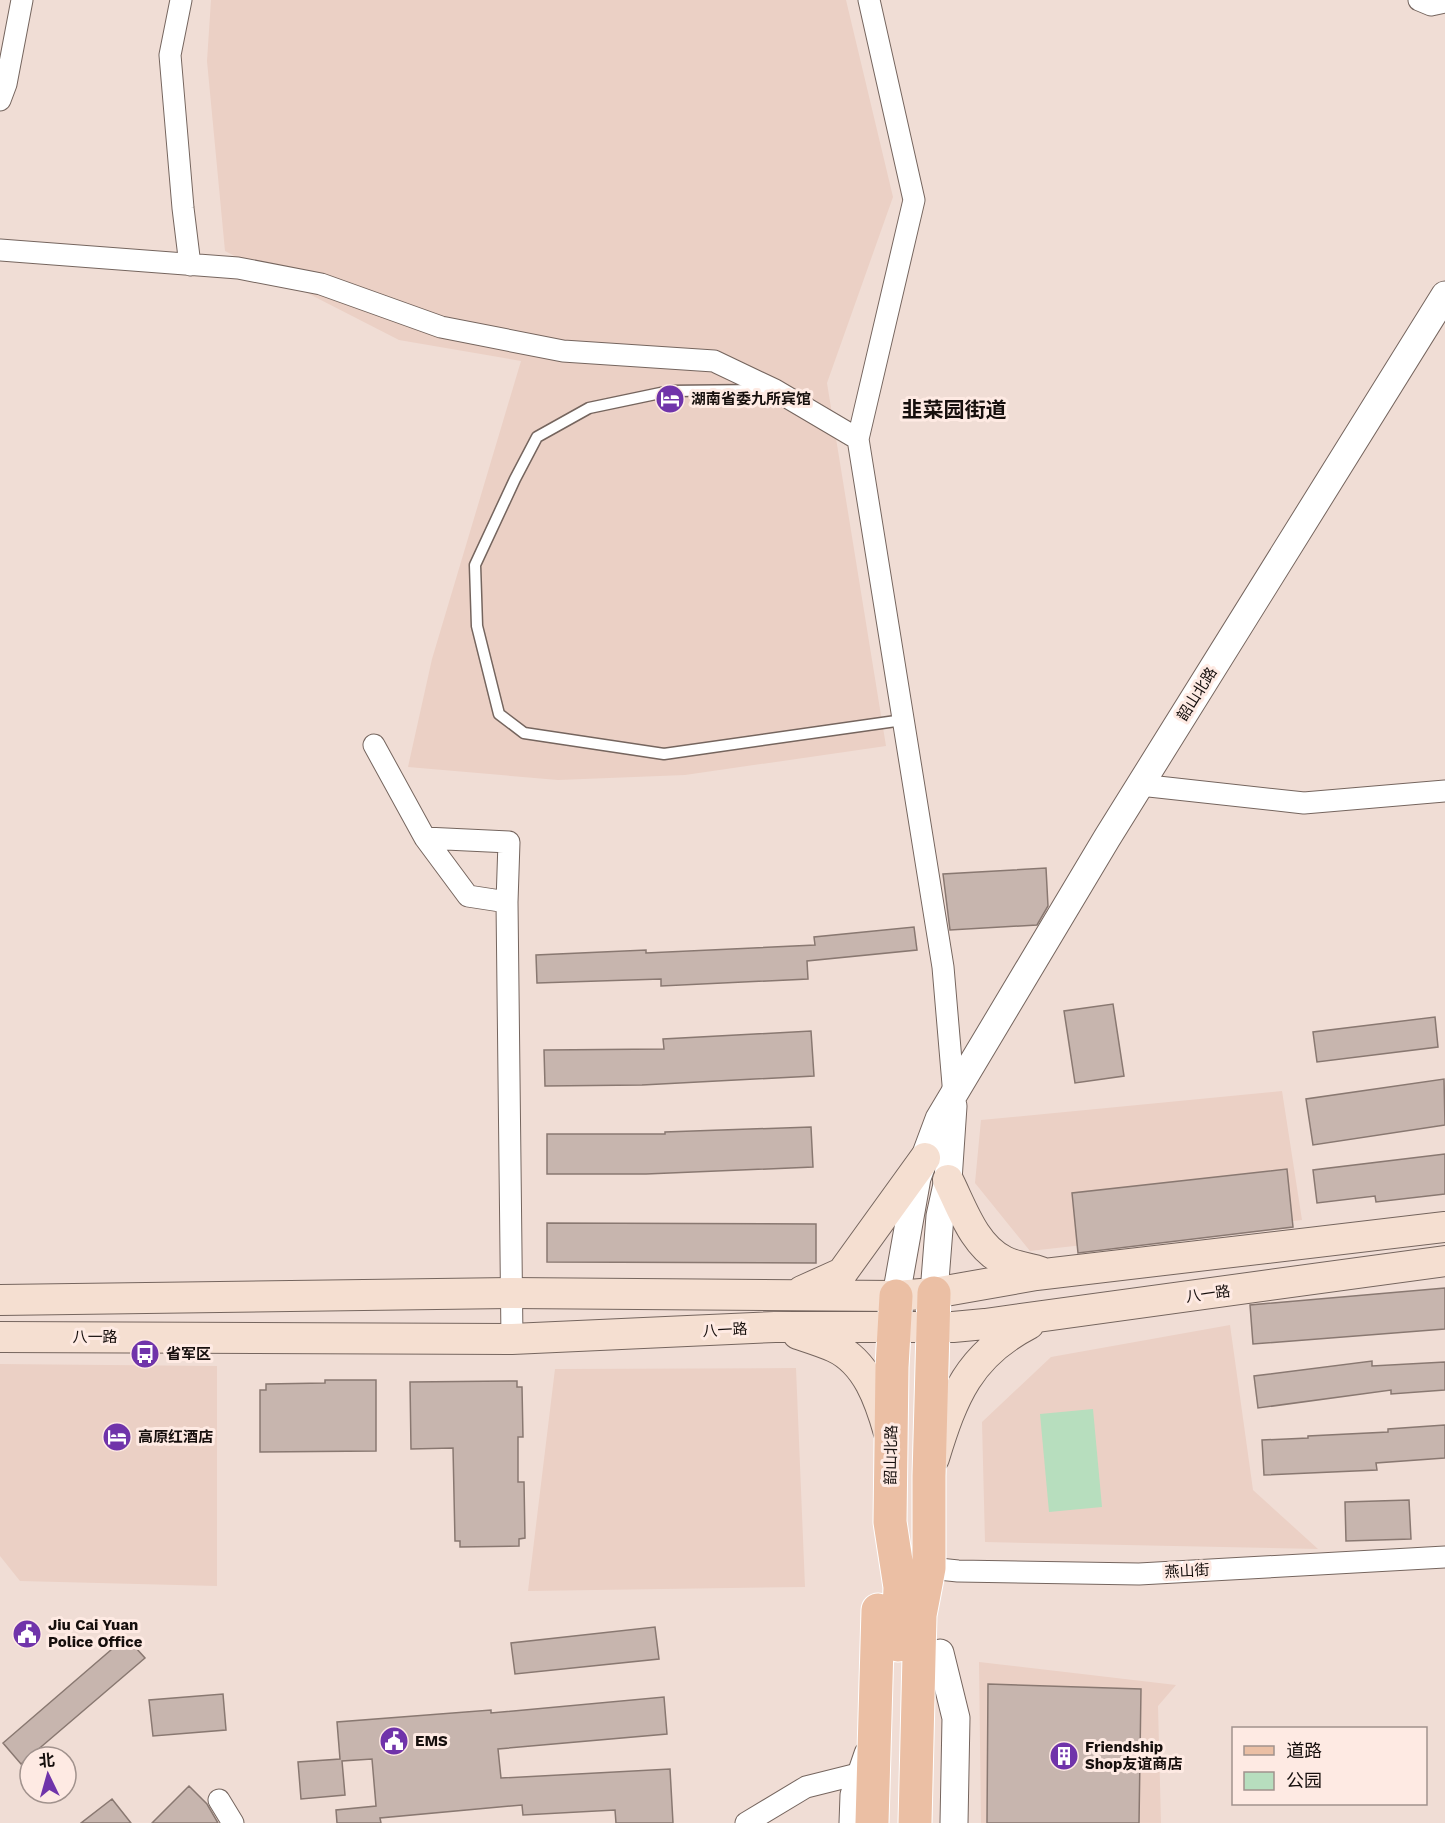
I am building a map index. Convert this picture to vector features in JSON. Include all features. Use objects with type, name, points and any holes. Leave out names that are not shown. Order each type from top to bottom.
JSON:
[{"type":"main road","points":[[793,1296],[842,1273],[925,1158]]},
{"type":"main road","points":[[948,1180],[976,1235],[988,1250],[1005,1262],[1050,1274]]},
{"type":"main road","name":"八一路","points":[[0,1337],[512,1339],[775,1327],[895,1311],[934,1293],[1050,1274],[1445,1227]]},
{"type":"main road","name":"八一路","points":[[0,1299],[511,1293],[793,1296],[895,1311],[933,1327],[986,1324],[1445,1261]]},
{"type":"main road","name":"韶山北路","points":[[915,1823],[920,1615],[929,1569],[934,1293]]},
{"type":"main road","name":"韶山北路","points":[[894,1823],[900,1587],[890,1522],[895,1311]]},
{"type":"main road","points":[[929,1476],[948,1417],[967,1377],[995,1344],[1030,1323],[1052,1315]]},
{"type":"main road","points":[[775,1327],[836,1347],[850,1356],[862,1369],[877,1397],[891,1440]]},
{"type":"main road","points":[[869,1797],[874,1736],[879,1585],[890,1522]]},
{"type":"main road","points":[[929,1569],[941,1617],[942,1815]]},
{"type":"street","points":[[0,100],[6,84],[22,0]]},
{"type":"street","points":[[181,0],[170,55],[190,265]]},
{"type":"street","points":[[869,0],[914,200],[858,439],[943,967],[954,1096]]},
{"type":"street","points":[[1419,0],[1431,5],[1445,2]]},
{"type":"street","points":[[0,250],[238,268],[321,284],[441,327],[563,351],[714,361],[775,390],[858,439]]},
{"type":"street","name":"韶山北路","points":[[895,1311],[917,1178],[939,1119],[1140,785],[1438,322],[1445,295]]},
{"type":"street","points":[[374,745],[425,838],[468,896],[507,902]]},
{"type":"street","points":[[1140,785],[1304,803],[1445,791]]},
{"type":"street","points":[[425,838],[509,842],[507,902],[512,1339]]},
{"type":"street","name":"韶山北路","points":[[934,1293],[940,1216],[948,1180],[954,1096]]},
{"type":"street","name":"燕山街","points":[[929,1569],[1139,1574],[1445,1557]]},
{"type":"street","points":[[746,1823],[806,1787],[869,1797]]},
{"type":"street","points":[[854,1823],[854,1796],[869,1797]]},
{"type":"street","points":[[219,1800],[233,1823]]},
{"type":"lane","points":[[775,390],[670,391],[589,408],[537,436],[475,565],[477,626],[499,714],[524,733],[664,754],[903,720]]},
{"type":"shaded area","name":"湖南省委九所宾馆","points":[[211,0],[846,0],[893,197],[827,383],[886,746],[685,775],[558,780],[408,767],[432,659],[521,361],[399,340],[225,251],[207,61]]},
{"type":"shaded area","points":[[1282,1091],[1302,1220],[1030,1251],[975,1183],[981,1120]]},
{"type":"shaded area","points":[[1230,1325],[1253,1490],[1318,1549],[985,1542],[982,1422],[1051,1357]]},
{"type":"shaded area","points":[[0,1364],[217,1366],[217,1586],[20,1581],[0,1556]]},
{"type":"shaded area","points":[[796,1368],[805,1587],[528,1591],[555,1369]]},
{"type":"shaded area","name":"Friendship Shop友谊商店","points":[[979,1662],[1176,1685],[1158,1706],[1161,1823],[981,1823]]},
{"type":"green space","points":[[1093,1409],[1102,1507],[1049,1512],[1040,1414]]},
{"type":"building","points":[[1046,868],[1048,906],[1037,925],[950,930],[943,874]]},
{"type":"building","points":[[914,927],[917,950],[807,961],[808,979],[661,986],[661,979],[537,983],[536,955],[646,950],[646,953],[815,945],[814,937]]},
{"type":"building","points":[[1113,1004],[1124,1076],[1075,1083],[1064,1011]]},
{"type":"building","points":[[1435,1017],[1438,1047],[1317,1062],[1313,1032]]},
{"type":"building","points":[[811,1031],[814,1076],[642,1085],[545,1086],[544,1050],[664,1049],[663,1039]]},
{"type":"building","points":[[1444,1079],[1445,1125],[1313,1145],[1306,1099]]},
{"type":"building","points":[[811,1127],[813,1167],[646,1174],[547,1174],[547,1134],[665,1134],[665,1132]]},
{"type":"building","points":[[1445,1154],[1445,1194],[1376,1202],[1375,1196],[1317,1203],[1313,1170]]},
{"type":"building","points":[[1287,1169],[1293,1227],[1078,1253],[1072,1193]]},
{"type":"building","points":[[547,1223],[816,1224],[816,1263],[547,1262]]},
{"type":"building","points":[[1445,1288],[1445,1329],[1253,1344],[1250,1305]]},
{"type":"building","points":[[1372,1361],[1372,1366],[1445,1362],[1445,1390],[1391,1394],[1391,1390],[1258,1408],[1254,1376]]},
{"type":"building","points":[[325,1380],[376,1380],[376,1451],[260,1452],[260,1390],[266,1390],[266,1384],[325,1383]]},
{"type":"building","points":[[517,1381],[517,1387],[522,1387],[523,1437],[518,1437],[518,1482],[524,1482],[525,1538],[519,1539],[519,1546],[460,1547],[460,1541],[455,1541],[453,1448],[411,1449],[410,1382]]},
{"type":"building","points":[[1445,1425],[1445,1458],[1376,1463],[1377,1470],[1264,1475],[1262,1440],[1388,1432],[1388,1429]]},
{"type":"building","points":[[1409,1500],[1411,1539],[1346,1541],[1345,1502]]},
{"type":"building","points":[[655,1627],[659,1659],[515,1674],[511,1643]]},
{"type":"building","points":[[126,1637],[145,1658],[43,1745],[18,1745],[18,1760],[3,1743]]},
{"type":"building","name":"Friendship Shop友谊商店","points":[[988,1684],[1141,1689],[1139,1823],[987,1823]]},
{"type":"building","points":[[223,1694],[226,1730],[153,1736],[149,1700]]},
{"type":"building","points":[[664,1697],[667,1734],[498,1749],[501,1778],[670,1769],[673,1823],[616,1823],[615,1810],[523,1815],[522,1805],[380,1818],[381,1823],[337,1823],[336,1810],[376,1806],[372,1759],[342,1761],[345,1795],[301,1799],[298,1762],[340,1759],[337,1722],[491,1710],[491,1713]]},
{"type":"building","points":[[189,1786],[207,1804],[218,1823],[152,1823]]},
{"type":"building","points":[[112,1799],[131,1823],[81,1823]]},
{"type":"place","name":"湖南省委九所宾馆","points":[[670,399]]},
{"type":"place","name":"省军区","points":[[145,1354]]},
{"type":"place","name":"高原红酒店","points":[[117,1437]]},
{"type":"place","name":"Jiu Cai Yuan Police Office","points":[[27,1634]]},
{"type":"place","name":"EMS","points":[[394,1741]]},
{"type":"place","name":"Friendship Shop友谊商店","points":[[1064,1756]]},
{"type":"district","name":"韭菜园街道","points":[[954,410]]}]
